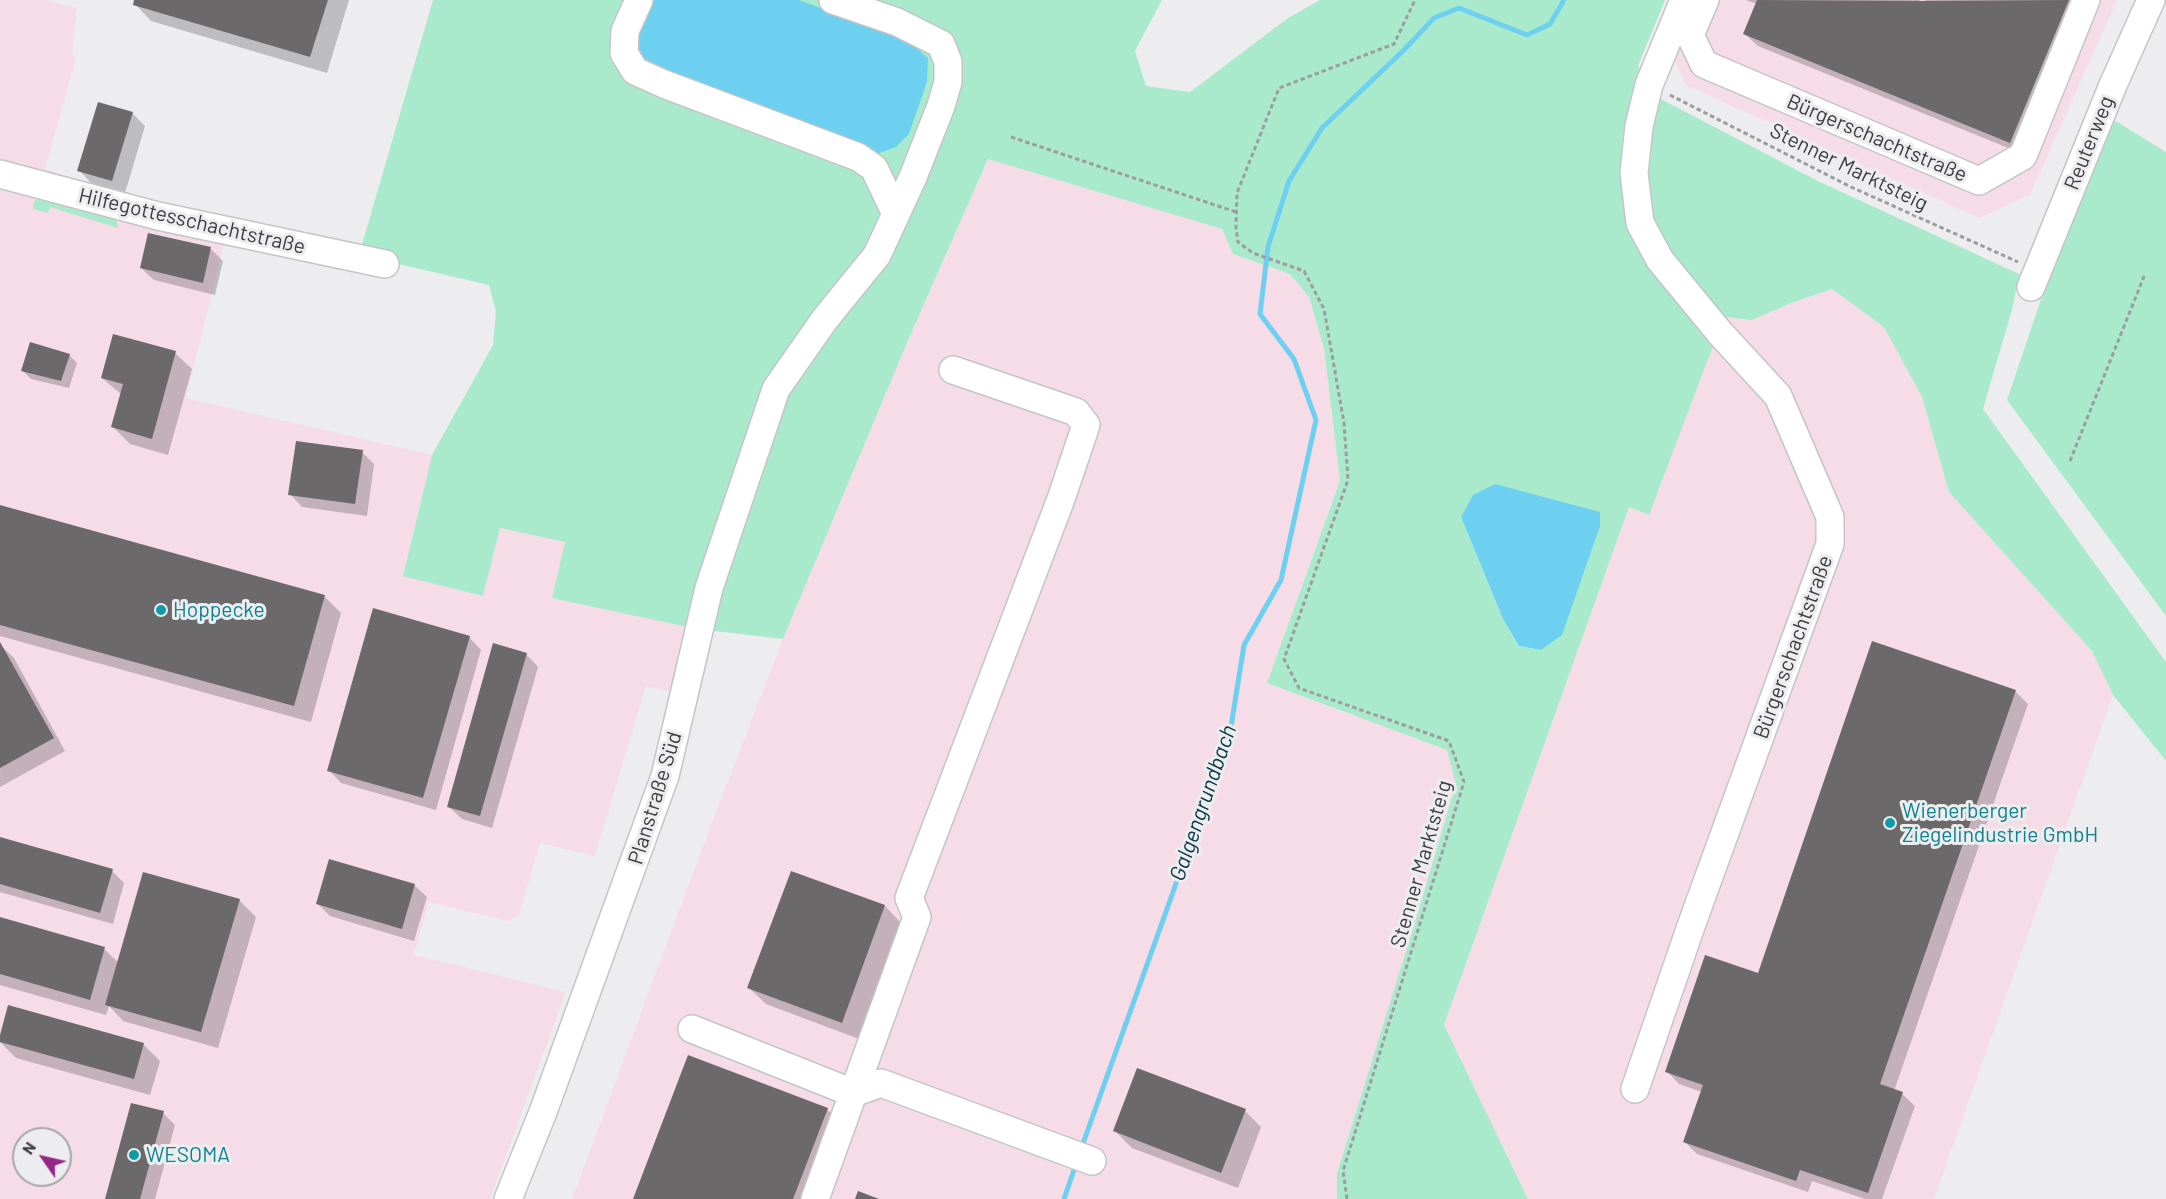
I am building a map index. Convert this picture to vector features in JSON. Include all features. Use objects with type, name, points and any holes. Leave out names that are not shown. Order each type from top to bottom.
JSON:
[{"type":"street","points":[[639,0],[625,31],[624,53],[635,71],[858,158],[874,168],[896,214]]},
{"type":"street","name":"Planstraße Süd","points":[[508,1199],[543,1112],[665,776],[709,588],[776,389],[825,319],[877,255],[941,106],[948,82],[948,62],[941,44],[897,22],[833,0]]},
{"type":"street","name":"Bürgerschachtstraße","points":[[1635,1089],[1691,926],[1830,544],[1830,517],[1778,396],[1720,333],[1660,260],[1640,223],[1634,173],[1639,126],[1650,85],[1684,0]]},
{"type":"street","name":"Bürgerschachtstraße","points":[[1705,0],[1690,35],[1704,64],[1979,181],[2023,156],[2086,0]]},
{"type":"street","name":"Reuterweg","points":[[2035,279],[2113,85],[2151,0]]},
{"type":"street","name":"Hilfegottesschachtstraße","points":[[0,174],[158,216],[385,264]]},
{"type":"street","points":[[815,1199],[916,917],[909,898],[1061,499],[1086,425],[1076,412],[953,370]]},
{"type":"street","points":[[692,1029],[853,1093],[881,1083],[1092,1161]]},
{"type":"path","name":"Stenner Marktsteig","points":[[1347,1199],[1343,1172],[1464,782],[1449,741],[1299,688],[1284,659],[1348,480],[1344,423],[1324,309],[1304,271],[1259,255],[1238,242],[1237,194],[1279,88],[1394,44],[1415,0]]},
{"type":"path","name":"Stenner Marktsteig","points":[[1650,85],[2035,279]]},
{"type":"path","points":[[1011,137],[1236,212]]},
{"type":"path","points":[[2070,461],[2145,274]]},
{"type":"shaded area","points":[[0,0],[46,0],[77,8],[72,50],[75,62],[45,169],[228,227],[186,398],[432,455],[403,575],[482,596],[499,527],[565,542],[552,597],[697,629],[674,693],[646,686],[595,856],[540,843],[519,915],[508,921],[429,902],[414,955],[566,992],[490,1199],[0,1199]]},
{"type":"shaded area","points":[[1696,0],[2117,0],[2030,195],[1979,218],[1686,85],[1673,57]]},
{"type":"shaded area","points":[[988,159],[1222,229],[1233,254],[1290,274],[1309,297],[1324,348],[1340,481],[1267,683],[1448,750],[1456,784],[1414,929],[1337,1173],[1337,1199],[572,1199],[783,639],[906,345]]},
{"type":"shaded area","name":"Wienerberger Ziegelindustrie GmbH","points":[[1832,289],[1884,327],[1922,397],[1949,492],[2092,651],[2113,695],[1934,1199],[1528,1199],[1444,1025],[1629,507],[1649,514],[1724,317],[1752,320]]},
{"type":"green space","points":[[433,0],[1162,0],[1135,51],[1146,86],[1190,92],[1288,18],[1320,0],[1665,0],[1638,66],[1659,98],[1818,181],[2019,274],[2013,306],[1983,409],[2166,662],[2166,761],[2113,695],[2092,651],[1949,492],[1922,397],[1884,327],[1832,289],[1752,320],[1724,317],[1649,515],[1629,507],[1444,1025],[1528,1199],[1337,1199],[1337,1173],[1456,784],[1447,750],[1267,683],[1340,481],[1324,348],[1309,297],[1290,274],[1233,254],[1222,229],[988,159],[906,345],[783,639],[697,629],[552,598],[565,542],[500,528],[483,596],[403,576],[432,455],[493,345],[496,311],[489,285],[359,255]],"holes":[[[1461,517],[1542,650],[1519,646],[1503,619]]]},
{"type":"green space","points":[[2109,117],[2166,152],[2166,616],[2007,400],[2058,249]]},
{"type":"green space","points":[[40,198],[116,218],[118,228],[50,207],[48,213],[33,209],[34,202]]},
{"type":"water","points":[[647,0],[799,0],[907,40],[928,58],[927,82],[909,134],[896,147],[871,156],[635,59],[632,37]]},
{"type":"water","points":[[1495,484],[1600,512],[1600,526],[1562,635],[1541,650],[1519,646],[1503,619],[1461,517],[1473,495]]},
{"type":"building","points":[[134,0],[328,0],[310,57],[133,5]]},
{"type":"building","points":[[1757,0],[2069,0],[2010,143],[1743,34]]},
{"type":"building","points":[[98,102],[133,112],[112,181],[77,171]]},
{"type":"building","points":[[148,233],[211,247],[203,283],[140,268]]},
{"type":"building","points":[[113,334],[176,351],[152,439],[111,427],[123,384],[101,378]]},
{"type":"building","points":[[30,342],[70,354],[61,381],[21,371]]},
{"type":"building","points":[[296,441],[363,450],[355,504],[288,495]]},
{"type":"building","name":"Hoppecke","points":[[0,505],[325,595],[294,706],[0,625]]},
{"type":"building","points":[[373,608],[470,636],[423,798],[327,771]]},
{"type":"building","name":"Wienerberger Ziegelindustrie GmbH","points":[[1872,641],[2016,690],[1880,1084],[1903,1092],[1868,1193],[1800,1170],[1796,1181],[1683,1142],[1703,1085],[1665,1072],[1705,955],[1758,973]]},
{"type":"building","points":[[0,642],[54,738],[0,768]]},
{"type":"building","points":[[493,643],[527,653],[480,816],[447,807]]},
{"type":"building","points":[[0,837],[113,869],[100,913],[0,884]]},
{"type":"building","points":[[329,859],[415,884],[402,929],[316,904]]},
{"type":"building","points":[[791,871],[885,905],[842,1023],[747,988]]},
{"type":"building","points":[[143,872],[240,899],[201,1032],[105,1005]]},
{"type":"building","points":[[0,917],[105,947],[90,1000],[0,974]]},
{"type":"building","points":[[8,1005],[144,1043],[134,1079],[0,1042]]},
{"type":"building","points":[[688,1055],[828,1108],[793,1199],[633,1199]]},
{"type":"building","points":[[1137,1068],[1246,1109],[1221,1173],[1113,1131]]},
{"type":"building","name":"WESOMA","points":[[131,1103],[164,1111],[140,1199],[105,1199]]},
{"type":"building","points":[[858,1191],[879,1199],[855,1199]]},
{"type":"waterway","name":"Galgengrundbach","points":[[1081,1149],[1230,733],[1244,645],[1281,580],[1316,420],[1294,359],[1260,314],[1268,247],[1289,181],[1322,128],[1434,18],[1459,8],[1527,35],[1550,24],[1564,0]]},
{"type":"waterway","name":"Galgengrundbach","points":[[1064,1199],[1076,1164]]},
{"type":"place","name":"Hoppecke","points":[[161,610]]},
{"type":"place","name":"Wienerberger Ziegelindustrie GmbH","points":[[1890,823]]},
{"type":"place","name":"WESOMA","points":[[134,1155]]}]
